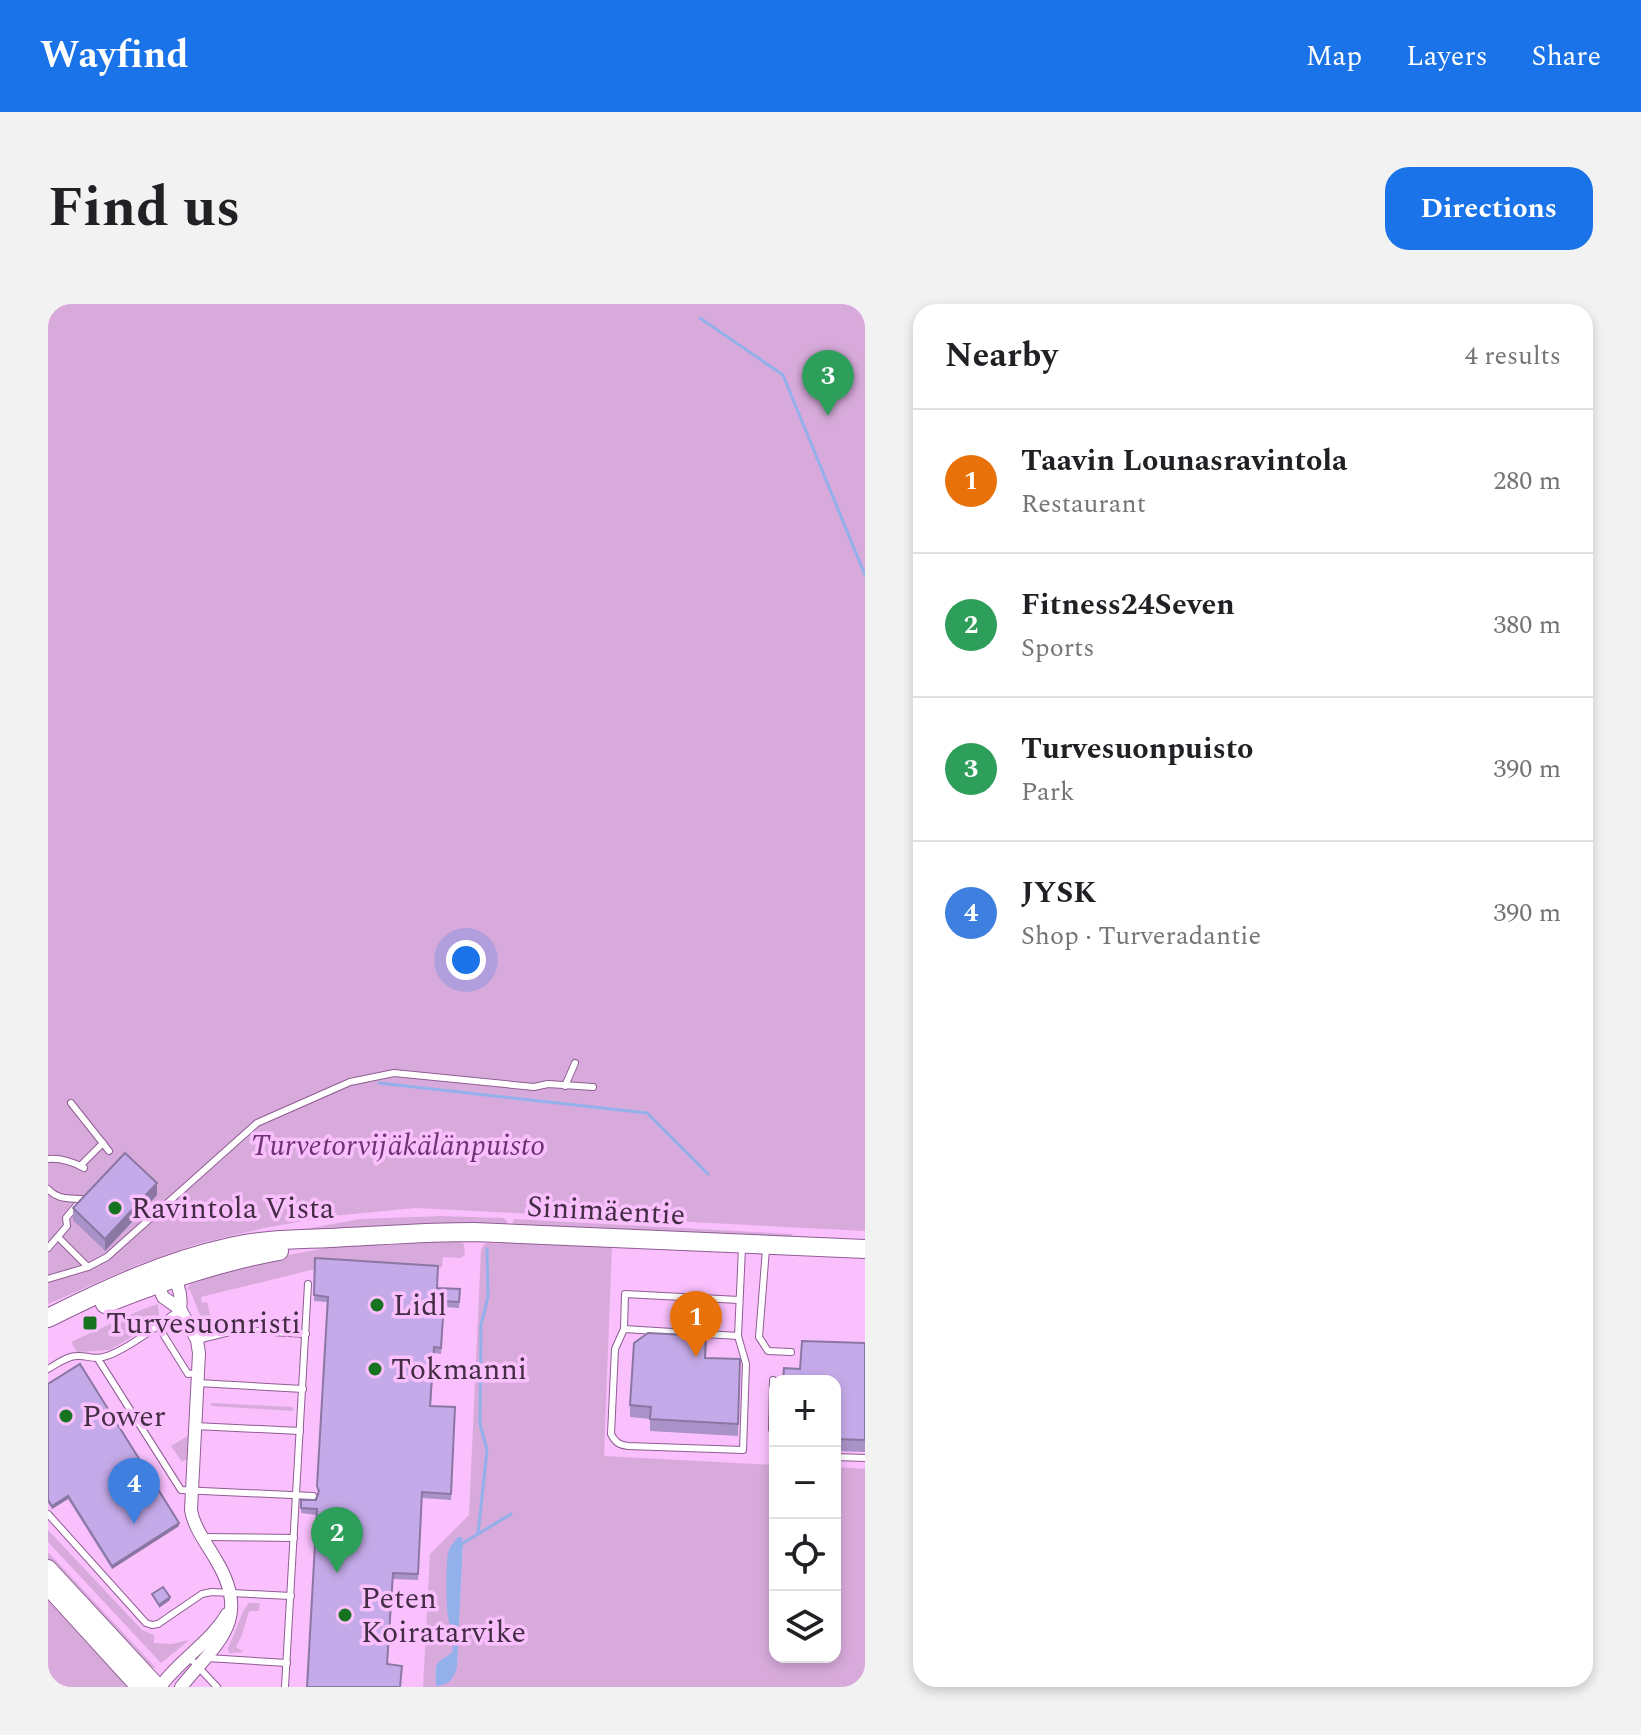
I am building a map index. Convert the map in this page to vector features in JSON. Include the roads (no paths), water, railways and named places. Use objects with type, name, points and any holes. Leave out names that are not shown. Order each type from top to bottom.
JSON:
[{"type":"main road","name":"Sinimäentie","points":[[48,1331],[233,1246],[280,1240],[411,1232],[474,1232],[865,1249]]},
{"type":"main road","name":"Sinimäentie","points":[[48,1318],[101,1293],[164,1276]]},
{"type":"main road","points":[[48,1568],[159,1687]]},
{"type":"main road","points":[[48,1587],[139,1687]]},
{"type":"street","points":[[159,1687],[169,1675],[198,1658],[225,1634],[230,1623],[229,1593],[222,1571],[193,1521],[191,1510],[199,1353],[197,1340],[180,1309],[163,1297],[164,1276]]},
{"type":"street","points":[[181,1687],[198,1658]]},
{"type":"lane","points":[[565,1086],[575,1063]]},
{"type":"lane","points":[[48,1279],[88,1267],[107,1257],[257,1123],[350,1082],[394,1073],[534,1087],[548,1084],[593,1087]]},
{"type":"lane","points":[[71,1103],[109,1151]]},
{"type":"lane","points":[[48,1159],[65,1160],[82,1167],[103,1143]]},
{"type":"lane","points":[[48,1189],[62,1199],[82,1199]]},
{"type":"lane","points":[[48,1248],[67,1226],[66,1218],[92,1189]]},
{"type":"lane","points":[[59,1238],[88,1267]]},
{"type":"lane","points":[[739,1300],[625,1294],[624,1329],[615,1349],[611,1434],[620,1445],[743,1450],[746,1364],[738,1336],[742,1244]]},
{"type":"lane","points":[[766,1245],[759,1337],[768,1351],[791,1352]]},
{"type":"lane","points":[[285,1687],[308,1284]]},
{"type":"lane","points":[[48,1369],[77,1356],[98,1359],[110,1355],[180,1309]]},
{"type":"lane","points":[[158,1326],[188,1374],[198,1378],[303,1389]]},
{"type":"lane","points":[[624,1329],[738,1336]]},
{"type":"lane","points":[[197,1340],[238,1330],[306,1334]]},
{"type":"lane","points":[[98,1359],[181,1490],[313,1496]]},
{"type":"lane","points":[[195,1426],[300,1431]]},
{"type":"lane","points":[[841,1457],[865,1458]]},
{"type":"lane","points":[[48,1514],[146,1623],[158,1624],[202,1594],[212,1592],[291,1596]]},
{"type":"lane","points":[[202,1537],[294,1538]]},
{"type":"lane","points":[[198,1658],[287,1663]]},
{"type":"lane","points":[[198,1658],[217,1687]]},
{"type":"water","points":[[458,1537],[462,1537],[463,1542],[457,1668],[450,1681],[436,1686],[436,1666],[452,1653],[453,1648],[447,1611],[447,1565],[449,1551]]},
{"type":"waterway","points":[[700,318],[783,375],[865,575]]},
{"type":"waterway","points":[[379,1083],[647,1113],[708,1174]]},
{"type":"waterway","points":[[478,1534],[487,1450],[480,1424],[481,1325],[488,1297],[487,1249]]},
{"type":"waterway","points":[[460,1545],[511,1514]]},
{"type":"place","name":"Turvesuonpuisto","points":[[828,416]]},
{"type":"place","name":"Ravintola Vista","points":[[115,1208]]},
{"type":"place","name":"Lidl","points":[[377,1305]]},
{"type":"place","name":"Turvesuonristi","points":[[90,1323]]},
{"type":"place","name":"Taavin Lounasravintola","points":[[696,1357]]},
{"type":"place","name":"Tokmanni","points":[[375,1369]]},
{"type":"place","name":"Power","points":[[66,1416]]},
{"type":"place","name":"JYSK","points":[[134,1524]]},
{"type":"place","name":"Fitness24Seven","points":[[337,1573]]},
{"type":"place","name":"Peten Koiratarvike","points":[[345,1615]]},
{"type":"park label","name":"Turvetorvijäkälänpuisto","points":[[398,1145]]}]
